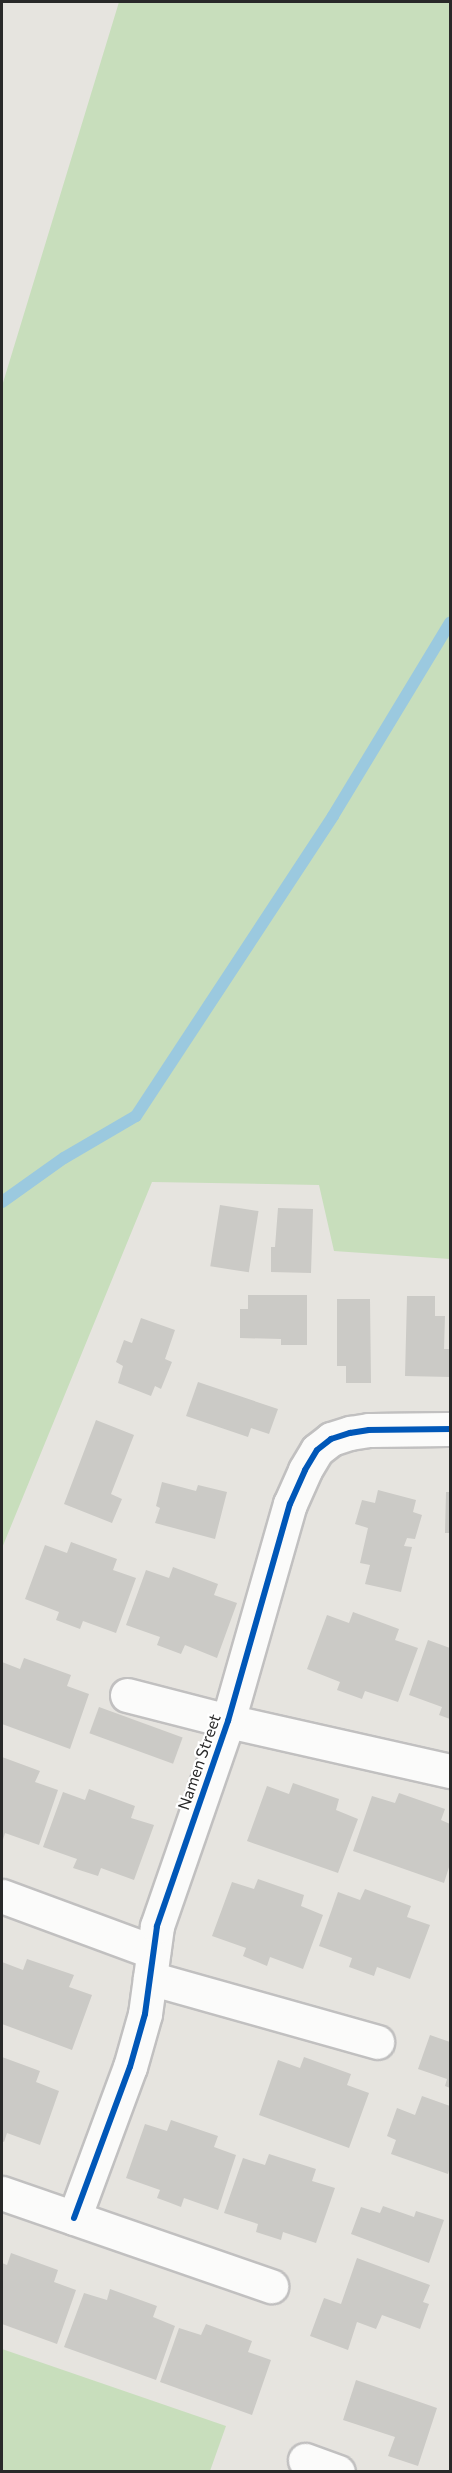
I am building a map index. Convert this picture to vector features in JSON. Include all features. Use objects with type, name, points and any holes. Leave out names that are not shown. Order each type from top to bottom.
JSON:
[{"type":"street","name":"Namen Street","points":[[74,2218],[130,2067],[146,2014],[157,1926],[228,1721],[290,1504],[317,1450],[331,1440],[369,1430],[450,1429]]},
{"type":"street","points":[[127,1695],[228,1721],[450,1771]]},
{"type":"street","points":[[2,1896],[151,1965],[377,2042]]},
{"type":"street","points":[[2,2193],[271,2286]]},
{"type":"street","points":[[305,2460],[338,2472]]},
{"type":"green space","points":[[119,2],[450,2],[450,1259],[334,1251],[319,1185],[152,1182],[2,1548],[2,386]]},
{"type":"green space","points":[[2,2349],[226,2426],[210,2471],[2,2471]]},
{"type":"building","points":[[220,1205],[259,1211],[249,1272],[210,1266]]},
{"type":"building","points":[[278,1208],[313,1209],[311,1273],[271,1272],[271,1247],[275,1247]]},
{"type":"building","points":[[248,1295],[307,1295],[307,1345],[281,1345],[281,1339],[240,1338],[240,1309],[248,1309]]},
{"type":"building","points":[[407,1296],[435,1296],[435,1316],[445,1316],[444,1349],[450,1349],[450,1377],[405,1376]]},
{"type":"building","points":[[337,1299],[370,1299],[371,1383],[346,1383],[346,1366],[337,1366]]},
{"type":"building","points":[[141,1318],[175,1330],[165,1359],[172,1362],[161,1389],[155,1386],[151,1396],[118,1383],[123,1366],[116,1362],[124,1340],[132,1343]]},
{"type":"building","points":[[198,1382],[278,1409],[269,1434],[251,1428],[248,1437],[186,1416]]},
{"type":"building","points":[[96,1420],[134,1435],[111,1494],[122,1499],[112,1523],[64,1504]]},
{"type":"building","points":[[162,1482],[196,1491],[198,1485],[227,1492],[215,1539],[155,1523],[160,1508],[156,1506]]},
{"type":"building","points":[[378,1490],[416,1500],[413,1512],[422,1515],[415,1539],[407,1538],[404,1546],[412,1547],[401,1592],[365,1584],[370,1565],[360,1563],[368,1528],[355,1524],[362,1500],[375,1503]]},
{"type":"building","points":[[446,1492],[450,1492],[450,1533],[445,1533]]},
{"type":"building","points":[[71,1542],[117,1559],[113,1570],[136,1578],[116,1633],[83,1621],[80,1629],[56,1620],[59,1612],[25,1599],[45,1545],[67,1553]]},
{"type":"building","points":[[173,1567],[218,1584],[214,1595],[237,1603],[217,1658],[185,1645],[181,1654],[157,1645],[160,1637],[126,1625],[146,1570],[169,1578]]},
{"type":"building","points":[[353,1612],[399,1629],[395,1640],[418,1648],[398,1702],[365,1691],[362,1699],[337,1690],[340,1682],[307,1669],[327,1615],[349,1623]]},
{"type":"building","points":[[428,1640],[450,1648],[450,1719],[439,1715],[442,1707],[409,1695]]},
{"type":"building","points":[[24,1658],[71,1675],[67,1686],[89,1694],[70,1749],[2,1724],[2,1662],[20,1669]]},
{"type":"building","points":[[99,1707],[183,1737],[173,1764],[89,1733]]},
{"type":"building","points":[[2,1757],[40,1771],[35,1782],[58,1790],[39,1845],[5,1833],[2,1843]]},
{"type":"building","points":[[293,1783],[339,1799],[336,1810],[358,1819],[338,1873],[247,1841],[267,1786],[289,1794]]},
{"type":"building","points":[[89,1789],[135,1806],[131,1818],[154,1825],[134,1880],[101,1868],[98,1876],[73,1868],[77,1859],[43,1847],[63,1792],[85,1800]]},
{"type":"building","points":[[399,1793],[445,1809],[441,1820],[450,1824],[450,1864],[444,1883],[353,1851],[372,1796],[395,1803]]},
{"type":"building","points":[[258,1879],[304,1895],[301,1906],[323,1915],[303,1969],[270,1957],[267,1966],[243,1956],[246,1948],[212,1936],[232,1882],[254,1889]]},
{"type":"building","points":[[365,1889],[411,1906],[407,1917],[430,1925],[410,1979],[377,1967],[374,1976],[349,1967],[352,1958],[319,1946],[338,1892],[360,1900]]},
{"type":"building","points":[[27,1959],[74,1975],[69,1987],[92,1995],[72,2050],[2,2024],[2,1962],[23,1970]]},
{"type":"building","points":[[430,2035],[450,2042],[450,2088],[445,2086],[447,2079],[418,2069]]},
{"type":"building","points":[[2,2057],[40,2071],[36,2082],[59,2091],[40,2145],[7,2133],[4,2142],[2,2141]]},
{"type":"building","points":[[304,2057],[351,2074],[347,2085],[369,2093],[349,2148],[259,2115],[278,2060],[300,2068]]},
{"type":"building","points":[[422,2096],[450,2106],[448,2174],[391,2154],[396,2140],[387,2136],[397,2108],[415,2115]]},
{"type":"building","points":[[171,2120],[218,2136],[214,2147],[236,2155],[218,2210],[184,2198],[181,2207],[157,2198],[160,2190],[126,2178],[145,2124],[167,2131]]},
{"type":"building","points":[[269,2154],[316,2169],[312,2181],[335,2188],[316,2243],[283,2232],[281,2240],[256,2232],[258,2224],[224,2213],[243,2158],[265,2165]]},
{"type":"building","points":[[383,2206],[414,2217],[416,2211],[444,2220],[429,2263],[351,2234],[361,2207],[380,2213]]},
{"type":"building","points":[[11,2253],[58,2270],[54,2282],[76,2290],[57,2344],[2,2324],[2,2263],[7,2265]]},
{"type":"building","points":[[357,2258],[430,2285],[423,2302],[429,2304],[420,2329],[382,2315],[376,2329],[357,2322],[348,2350],[310,2336],[324,2298],[341,2304]]},
{"type":"building","points":[[110,2289],[157,2306],[153,2317],[175,2326],[156,2380],[64,2347],[84,2293],[107,2300]]},
{"type":"building","points":[[206,2324],[252,2341],[248,2352],[271,2360],[252,2415],[160,2382],[179,2328],[201,2335]]},
{"type":"building","points":[[356,2380],[437,2408],[418,2466],[388,2456],[395,2437],[343,2420]]},
{"type":"waterway","points":[[2,1202],[64,1158],[136,1116],[333,816],[450,623]]},
{"type":"cycle path","points":[[74,2218],[130,2067],[145,2014],[157,1926],[228,1721],[290,1504],[305,1470],[317,1450],[331,1439],[350,1433],[369,1430],[450,1429]]}]
